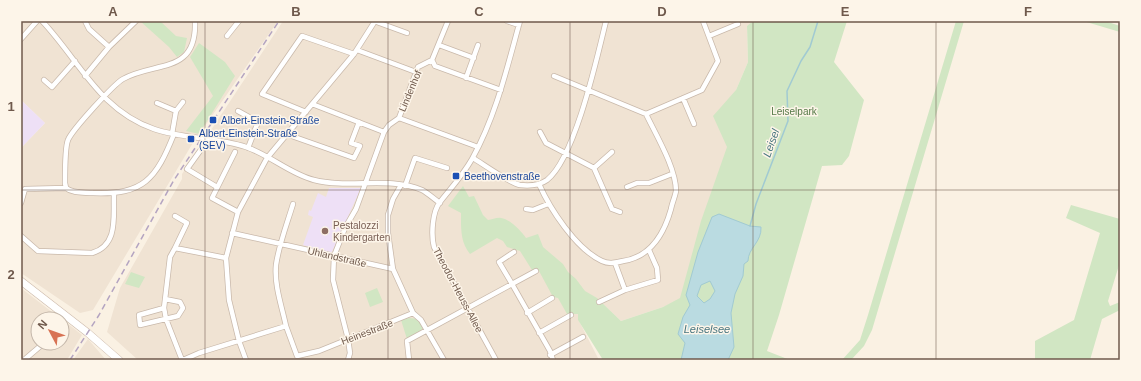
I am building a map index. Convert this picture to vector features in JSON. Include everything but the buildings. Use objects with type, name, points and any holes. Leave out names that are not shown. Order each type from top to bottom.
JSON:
[{"type":"main road","points":[[21,281],[88,333],[119,360]]},
{"type":"street","points":[[21,39],[37,21]]},
{"type":"street","points":[[42,21],[58,38],[103,98],[134,120],[153,129],[248,148],[314,180],[348,185],[364,184],[403,186],[423,191],[440,203]]},
{"type":"street","points":[[85,21],[89,29],[110,48]]},
{"type":"street","points":[[85,76],[136,21]]},
{"type":"street","points":[[66,188],[67,141],[103,98],[122,79],[177,62],[190,50],[196,21]]},
{"type":"street","points":[[227,36],[239,21]]},
{"type":"street","points":[[246,360],[239,341],[229,300],[226,258],[238,212],[267,158],[356,52],[374,21],[407,32]]},
{"type":"street","name":"Lindenhof","points":[[348,360],[350,353],[348,339],[337,302],[333,280],[334,256],[345,228],[356,209],[384,132],[389,125],[399,118],[418,67],[432,60],[448,21]]},
{"type":"street","points":[[507,21],[520,23]]},
{"type":"street","points":[[473,158],[520,185],[539,184],[547,180],[557,169],[574,136],[606,21]]},
{"type":"street","points":[[646,114],[702,90],[718,61],[703,21]]},
{"type":"street","name":"Theodor-Heuss-Allee","points":[[496,360],[434,247],[432,238],[433,224],[440,203],[455,186],[473,158],[491,119],[520,23]]},
{"type":"street","points":[[709,36],[738,24]]},
{"type":"street","points":[[306,112],[262,94],[302,36],[416,72]]},
{"type":"street","points":[[439,45],[474,58]]},
{"type":"street","points":[[466,78],[478,45]]},
{"type":"street","points":[[432,60],[435,66],[501,90]]},
{"type":"street","points":[[44,80],[52,87],[75,61]]},
{"type":"street","points":[[539,184],[548,204],[558,219],[588,252],[603,262],[616,263],[633,260],[649,250],[660,236],[668,219],[676,191],[672,174],[646,114],[554,76]]},
{"type":"street","points":[[683,98],[694,124]]},
{"type":"street","points":[[21,204],[25,189],[66,188],[73,192],[114,194],[126,192],[141,184],[154,173],[163,160],[173,134],[176,111],[183,102]]},
{"type":"street","points":[[157,103],[176,111]]},
{"type":"street","points":[[312,104],[384,132]]},
{"type":"street","points":[[238,111],[258,122],[248,148]]},
{"type":"street","points":[[399,118],[478,147]]},
{"type":"street","points":[[286,134],[354,158],[360,146],[351,143],[359,122]]},
{"type":"street","points":[[540,132],[546,142],[594,168],[612,209],[620,212]]},
{"type":"street","points":[[204,144],[187,169],[217,186]]},
{"type":"street","points":[[235,152],[212,198],[238,212]]},
{"type":"street","points":[[594,168],[612,152]]},
{"type":"street","points":[[444,360],[427,329],[421,320],[413,313],[393,269],[388,233],[388,215],[393,199],[403,186],[415,158],[447,168]]},
{"type":"street","points":[[628,187],[637,183],[649,183],[672,174]]},
{"type":"street","points":[[21,236],[38,251],[92,253],[100,251],[109,243],[112,234],[114,194]]},
{"type":"street","points":[[280,243],[292,204]]},
{"type":"street","points":[[526,209],[533,210],[548,204]]},
{"type":"street","points":[[175,216],[187,223],[170,257],[164,308],[166,319],[182,360],[199,353],[286,326]]},
{"type":"street","name":"Uhlandstraße","points":[[232,233],[393,269]]},
{"type":"street","name":"Heinestraße","points":[[280,243],[276,266],[278,292],[286,326],[297,356],[319,351],[413,313]]},
{"type":"street","points":[[175,248],[226,258]]},
{"type":"street","points":[[599,302],[625,290],[658,280],[657,268],[649,250]]},
{"type":"street","points":[[514,252],[499,262],[550,352],[553,360]]},
{"type":"street","points":[[616,263],[625,290]]},
{"type":"street","points":[[409,360],[407,341],[536,271]]},
{"type":"street","points":[[527,312],[552,298]]},
{"type":"street","points":[[164,308],[139,315],[140,325],[178,316],[183,308],[180,302],[165,299]]},
{"type":"street","points":[[539,333],[571,315]]},
{"type":"street","points":[[550,355],[583,337]]},
{"type":"street","points":[[24,360],[35,351]]},
{"type":"shaded area","points":[[21,21],[278,21],[191,146],[93,310],[80,313],[21,273],[21,148],[45,123],[21,100]]},
{"type":"shaded area","points":[[283,21],[753,21],[747,27],[748,62],[736,90],[730,143],[682,299],[621,321],[602,303],[595,301],[578,312],[578,319],[599,360],[138,360],[107,332],[120,288],[182,179],[182,174]]},
{"type":"shaded area","points":[[21,100],[45,123],[21,148]]},
{"type":"shaded area","name":"Pestalozzi Kindergarten","points":[[329,188],[361,188],[331,254],[303,245],[313,217],[308,215],[309,210],[311,211],[318,193],[326,197]]},
{"type":"shaded area","points":[[21,288],[51,311],[30,311],[30,351],[70,351],[70,325],[82,335],[67,360],[21,360]]},
{"type":"shaded area","points":[[88,339],[106,360],[73,360]]},
{"type":"green space","points":[[140,21],[160,21],[176,36],[187,38],[184,52],[177,57],[169,47]]},
{"type":"green space","name":"Leiselpark","points":[[753,21],[847,21],[834,62],[864,100],[849,156],[842,165],[822,166],[779,315],[767,351],[790,360],[603,360],[578,320],[578,314],[567,314],[558,298],[553,297],[539,271],[532,270],[520,251],[507,247],[503,241],[497,238],[470,254],[464,244],[461,229],[461,213],[448,206],[463,186],[469,197],[474,196],[483,215],[488,220],[498,218],[504,219],[515,226],[526,238],[538,234],[543,247],[563,264],[585,291],[597,298],[621,321],[663,307],[680,298],[701,221],[727,147],[713,116],[736,90],[748,62],[747,26]]},
{"type":"green space","points":[[956,21],[964,21],[872,330],[864,346],[851,360],[842,360],[860,340]]},
{"type":"green space","points":[[1083,21],[1105,21],[1120,26],[1120,32]]},
{"type":"green space","points":[[199,43],[225,62],[235,76],[199,134],[186,131],[213,96],[190,57]]},
{"type":"green space","points":[[1071,205],[1120,219],[1120,262],[1108,301],[1110,306],[1120,302],[1120,310],[1102,319],[1090,360],[1035,360],[1035,341],[1074,320],[1100,233],[1066,218]]},
{"type":"green space","points":[[131,272],[145,277],[139,288],[125,284]]},
{"type":"green space","points":[[377,288],[383,302],[370,307],[365,293]]},
{"type":"green space","points":[[409,318],[418,320],[423,329],[407,339],[401,320]]},
{"type":"water","name":"Leiselsee","points":[[719,214],[750,226],[761,227],[761,232],[750,252],[748,261],[744,264],[743,276],[735,294],[731,313],[734,347],[728,360],[681,360],[685,343],[678,334],[683,317],[690,305],[686,295],[698,252],[712,217]],"holes":[[[710,281],[715,291],[710,299],[704,303],[697,296],[701,285]]]},
{"type":"waterway","name":"Leisel","points":[[750,226],[756,204],[788,121],[787,91],[801,61],[810,47],[818,21]]},
{"type":"railway","points":[[70,360],[99,315],[174,180],[279,21]]},
{"type":"place","name":"Albert-Einstein-Straße","points":[[213,120]]},
{"type":"place","name":"Albert-Einstein-Straße (SEV)","points":[[191,139]]},
{"type":"place","name":"Beethovenstraße","points":[[456,176]]},
{"type":"place","name":"Pestalozzi Kindergarten","points":[[325,231]]}]
